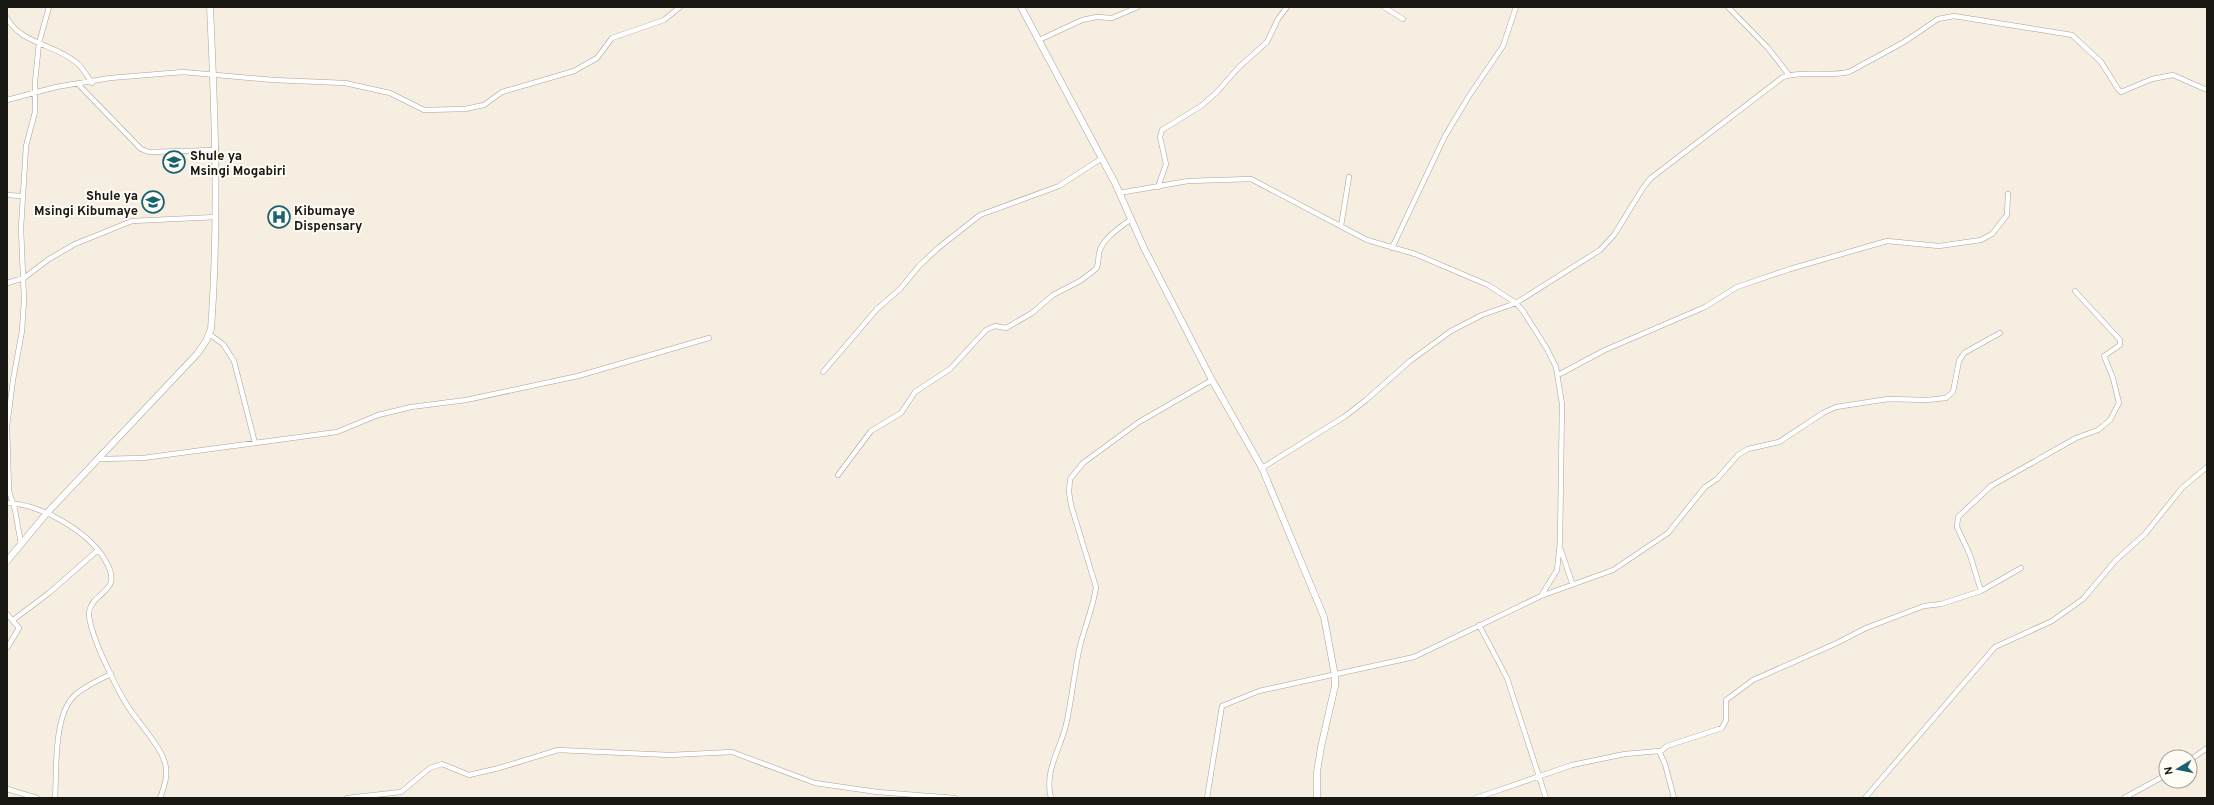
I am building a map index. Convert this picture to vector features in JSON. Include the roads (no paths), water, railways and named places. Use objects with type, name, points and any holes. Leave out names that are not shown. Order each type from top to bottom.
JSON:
[{"type":"street","points":[[21,544],[10,503],[8,486],[7,426],[13,380],[22,331],[24,278],[21,228],[27,138],[35,112],[38,43],[49,7]]},
{"type":"street","points":[[7,561],[46,514],[197,354],[209,334],[212,312],[216,218],[216,150],[210,7]]},
{"type":"street","points":[[7,100],[56,87],[92,83],[110,78],[183,72],[213,73],[272,80],[345,83],[390,94],[424,110],[465,109],[484,105],[502,92],[574,71],[597,58],[612,38],[664,20],[680,7]]},
{"type":"street","points":[[1021,7],[1102,158],[1130,220],[1212,380],[1262,468],[1324,617],[1334,676],[1334,686],[1323,733],[1317,772],[1317,798]]},
{"type":"street","points":[[1039,40],[1082,20],[1097,17],[1112,18],[1138,7]]},
{"type":"street","points":[[1384,7],[1403,19]]},
{"type":"street","points":[[1392,248],[1445,136],[1469,96],[1503,46],[1516,7]]},
{"type":"street","points":[[1728,7],[1768,48],[1789,75]]},
{"type":"street","points":[[1158,187],[1166,164],[1160,137],[1162,130],[1201,106],[1216,93],[1239,67],[1267,42],[1284,8]]},
{"type":"street","points":[[1262,468],[1344,417],[1366,400],[1410,361],[1452,331],[1482,315],[1516,303],[1600,250],[1614,234],[1651,178],[1783,77],[1789,75],[1840,74],[1854,70],[1874,56],[1904,42],[1938,20],[1954,16],[2072,35],[2101,62],[2118,89],[2122,92],[2152,79],[2173,76],[2207,90]]},
{"type":"street","points":[[7,18],[18,33],[67,56],[77,63],[92,83]]},
{"type":"street","points":[[79,85],[142,149],[149,152],[216,150]]},
{"type":"street","points":[[823,372],[877,309],[900,289],[937,249],[971,221],[988,210],[1059,186],[1102,158]]},
{"type":"street","points":[[1341,226],[1348,177]]},
{"type":"street","points":[[1119,193],[1188,181],[1251,179],[1367,240],[1415,254],[1488,285],[1516,303],[1548,349],[1558,374],[1562,404],[1563,431],[1560,542],[1557,570],[1541,596]]},
{"type":"street","points":[[1558,374],[1605,350],[1705,307],[1737,287],[1790,269],[1887,241],[1939,246],[1982,240],[1992,234],[2007,215],[2008,194]]},
{"type":"street","points":[[7,195],[22,196]]},
{"type":"street","points":[[7,282],[24,278],[49,259],[75,244],[132,221],[216,218]]},
{"type":"street","points":[[838,475],[871,431],[901,413],[920,387],[935,381],[950,369],[986,330],[995,326],[1006,328],[1032,313],[1053,295],[1096,270],[1099,252],[1103,245],[1118,228],[1130,220]]},
{"type":"street","points":[[1981,591],[1970,555],[1957,527],[1958,517],[1991,486],[2076,438],[2105,426],[2116,412],[2119,403],[2104,356],[2120,345],[2120,340],[2075,291]]},
{"type":"street","points":[[1207,798],[1222,706],[1259,691],[1334,676],[1414,657],[1541,596],[1572,583],[1619,567],[1663,537],[1706,487],[1717,479],[1733,459],[1748,449],[1779,442],[1823,412],[1836,407],[1869,401],[1927,400],[1950,396],[1954,386],[1959,361],[1964,353],[2000,333]]},
{"type":"street","points":[[209,334],[223,344],[234,361],[255,443]]},
{"type":"street","points":[[99,459],[131,459],[337,432],[378,415],[411,406],[466,400],[578,376],[709,338]]},
{"type":"street","points":[[1051,798],[1048,781],[1050,771],[1066,726],[1072,678],[1094,601],[1096,587],[1071,505],[1069,492],[1070,479],[1083,463],[1139,422],[1212,380]]},
{"type":"street","points":[[1865,798],[1995,647],[2052,621],[2083,599],[2116,560],[2145,534],[2182,488],[2207,467]]},
{"type":"street","points":[[10,503],[38,508],[46,514],[70,526],[98,550],[110,570],[112,580],[108,588],[89,612],[90,618],[101,654],[126,704],[164,759],[166,772],[165,784],[160,798]]},
{"type":"street","points":[[1560,542],[1562,557],[1572,583]]},
{"type":"street","points":[[13,620],[49,593],[98,550]]},
{"type":"street","points":[[1476,798],[1572,765],[1625,754],[1660,752],[1667,746],[1722,728],[1726,720],[1726,700],[1753,680],[1882,621],[1924,606],[1946,603],[1981,591],[2021,568]]},
{"type":"street","points":[[7,614],[19,628],[7,648]]},
{"type":"street","points":[[1480,625],[1507,678],[1546,798]]},
{"type":"street","points":[[55,798],[60,723],[65,709],[74,695],[111,674]]},
{"type":"street","points":[[2198,754],[2207,748]]},
{"type":"street","points":[[347,798],[401,792],[430,768],[442,764],[469,775],[499,768],[558,750],[663,755],[732,752],[815,783],[877,792],[955,798]]},
{"type":"street","points":[[1660,752],[1674,798]]},
{"type":"street","points":[[2124,798],[2158,779]]},
{"type":"street","points":[[7,789],[37,798]]},
{"type":"place","name":"Shule ya Msingi Mogabiri","points":[[174,162]]},
{"type":"place","name":"Shule ya Msingi Kibumaye","points":[[153,202]]},
{"type":"place","name":"Kibumaye Dispensary","points":[[279,217]]}]
